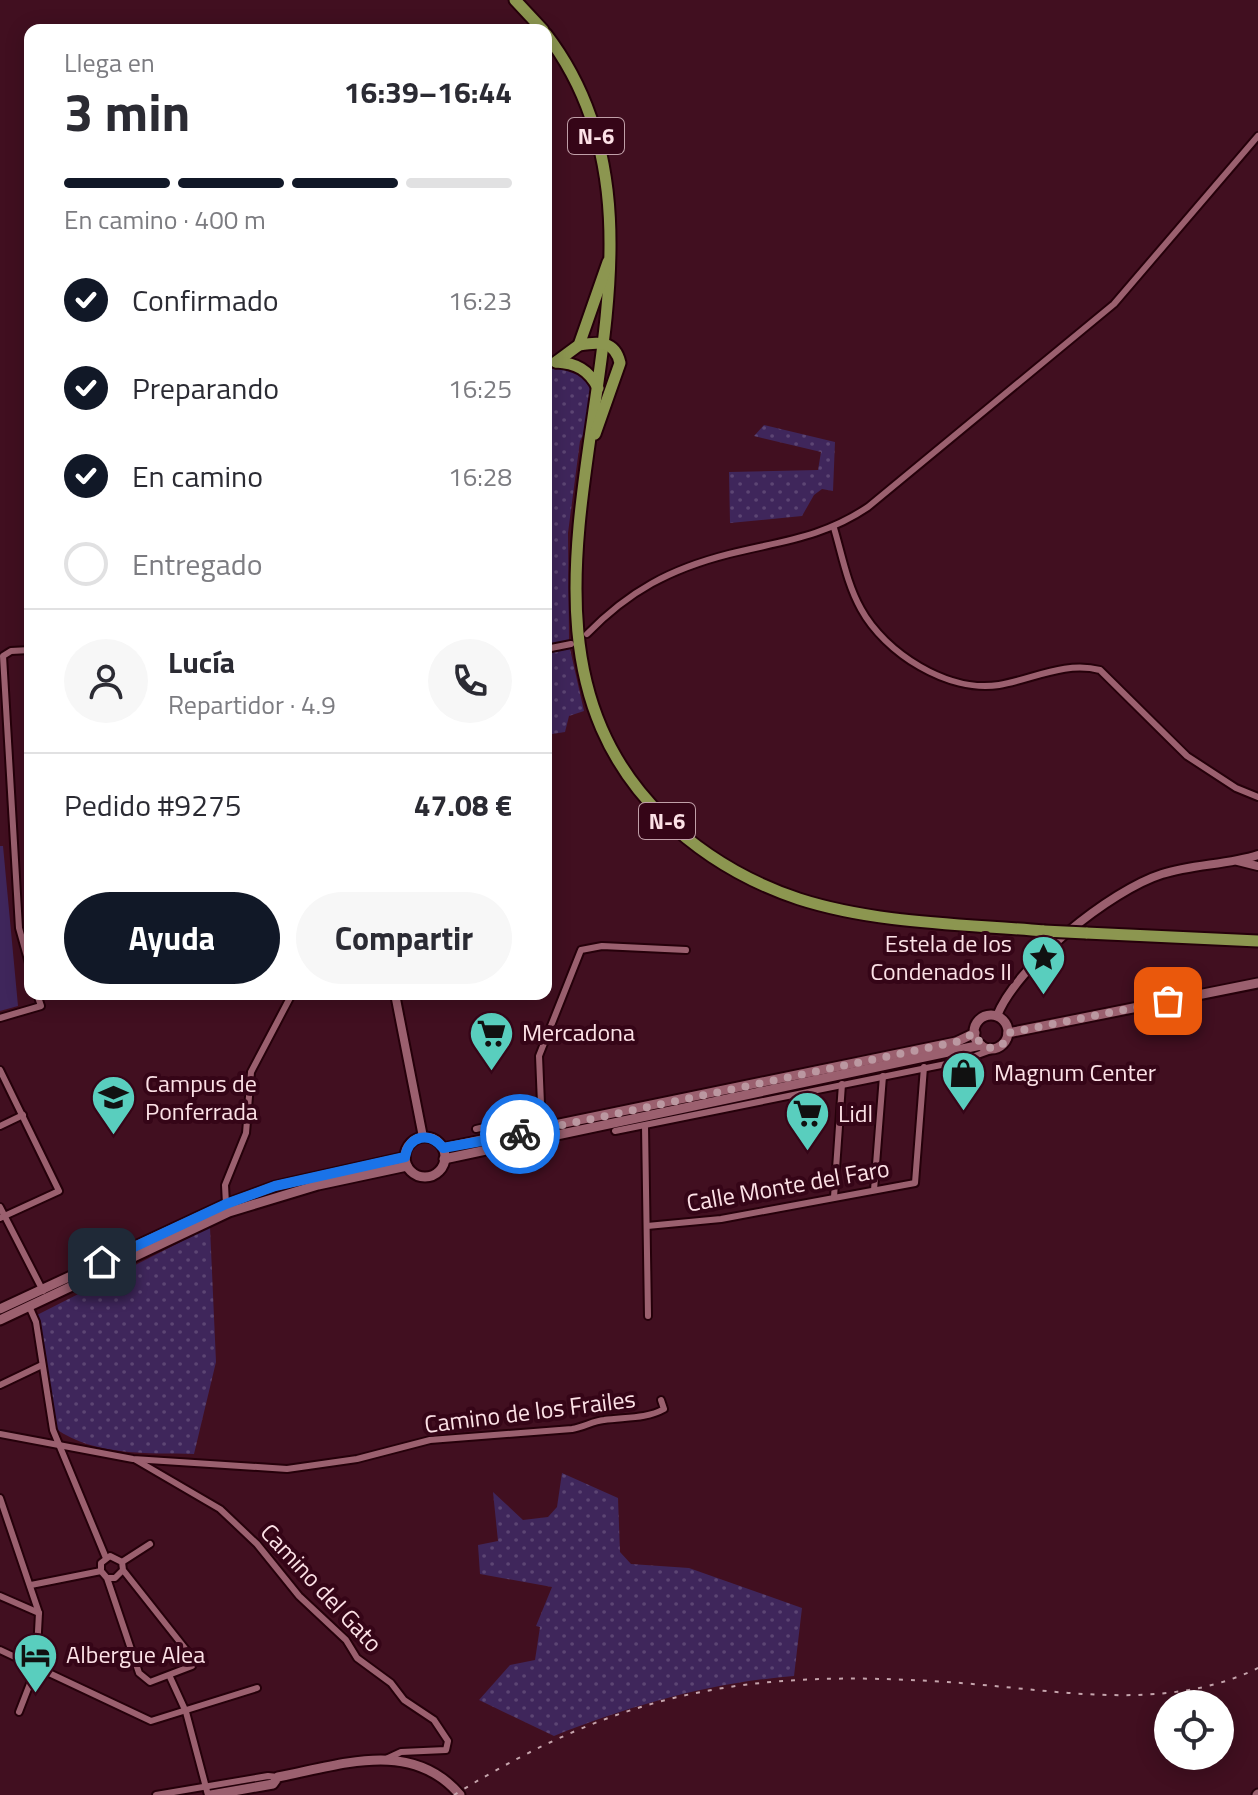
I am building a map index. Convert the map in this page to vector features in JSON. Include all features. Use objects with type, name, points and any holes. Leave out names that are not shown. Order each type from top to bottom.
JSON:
[{"type":"highway","name":"N-6","points":[[515,0],[537,24]]},
{"type":"highway","name":"N-6","points":[[552,44],[576,79],[592,120],[604,161],[611,208],[612,250],[603,359],[575,580],[580,647],[599,720],[618,761],[642,797],[685,839],[743,878],[801,900],[861,914],[1044,931],[1258,941]]},
{"type":"highway","points":[[579,345],[612,250]]},
{"type":"highway","points":[[552,360],[579,345],[604,343],[618,355],[619,369],[590,445]]},
{"type":"highway","points":[[552,361],[574,363],[603,359]]},
{"type":"highway","points":[[574,363],[587,372],[598,388]]},
{"type":"highway","name":"N-6","points":[[1158,938],[1258,934]]},
{"type":"main road","points":[[1008,1033],[1258,983]]},
{"type":"main road","points":[[997,1016],[1004,1021],[1008,1033],[1004,1043],[994,1049],[981,1045],[444,1154],[541,1126],[956,1042],[975,1033],[980,1020],[997,1016]]},
{"type":"main road","points":[[975,1033],[981,1045]]},
{"type":"main road","points":[[423,1137],[437,1141],[444,1154],[440,1169],[430,1176],[419,1176],[406,1161],[410,1143],[423,1137]]},
{"type":"main road","points":[[0,1309],[275,1186],[406,1161]]},
{"type":"main road","points":[[0,1320],[228,1208]]},
{"type":"main road","points":[[208,1792],[273,1784],[278,1777],[383,1760],[428,1767],[460,1795]]},
{"type":"street","points":[[587,634],[624,598],[659,579],[715,558],[834,528],[868,507],[975,422],[1114,304],[1258,136]]},
{"type":"street","points":[[834,528],[861,610],[885,638],[909,659],[934,674],[985,686],[1058,669],[1100,670],[1187,756],[1236,788],[1258,797]]},
{"type":"street","points":[[552,648],[571,644]]},
{"type":"street","points":[[24,650],[11,651],[3,656],[19,928],[24,937]]},
{"type":"street","points":[[0,788],[11,788]]},
{"type":"street","points":[[997,1016],[1011,990],[1096,908],[1157,875],[1184,867],[1238,861],[1258,855]]},
{"type":"street","points":[[1238,861],[1258,866]]},
{"type":"street","points":[[541,1126],[539,1056],[581,950],[602,946],[686,950]]},
{"type":"street","points":[[0,1018],[41,1006],[39,1000]]},
{"type":"street","points":[[228,1208],[225,1185],[246,1133],[251,1072],[289,1000]]},
{"type":"street","points":[[396,1000],[423,1137]]},
{"type":"street","points":[[615,1131],[983,1055],[994,1049]]},
{"type":"street","name":"Calle Monte del Faro","points":[[647,1226],[721,1219],[915,1183],[924,1067]]},
{"type":"street","points":[[1,1075],[59,1191],[2,1217]]},
{"type":"street","points":[[874,1190],[883,1076]]},
{"type":"street","points":[[834,1197],[842,1084]]},
{"type":"street","points":[[476,1129],[526,1118],[540,1107]]},
{"type":"street","points":[[0,1126],[23,1115]]},
{"type":"street","points":[[526,1118],[541,1126]]},
{"type":"street","points":[[490,1139],[497,1124]]},
{"type":"street","points":[[645,1126],[648,1316]]},
{"type":"street","points":[[0,1207],[2,1217],[43,1291]]},
{"type":"street","points":[[29,1306],[34,1311],[53,1430],[106,1558],[101,1571]]},
{"type":"street","points":[[0,1385],[42,1365]]},
{"type":"street","name":"Camino de los Frailes","points":[[0,1434],[133,1459],[306,1468],[430,1440],[590,1427],[599,1420],[653,1415],[664,1409],[661,1400]]},
{"type":"street","name":"Camino del Gato","points":[[133,1459],[220,1509],[257,1544],[299,1596],[346,1640],[357,1658],[391,1683],[404,1700],[434,1720],[448,1741],[446,1750],[401,1752],[383,1760]]},
{"type":"street","points":[[0,1501],[39,1613],[36,1668],[19,1712]]},
{"type":"street","points":[[107,1578],[118,1577],[122,1566],[150,1544]]},
{"type":"street","points":[[101,1571],[107,1578],[139,1673],[150,1682],[170,1677],[192,1666],[191,1656],[115,1557],[106,1558]]},
{"type":"street","points":[[31,1585],[101,1571]]},
{"type":"street","points":[[0,1596],[39,1613]]},
{"type":"street","points":[[0,1650],[151,1721],[257,1688]]},
{"type":"street","points":[[156,1795],[208,1792],[186,1712],[170,1677]]},
{"type":"shaded area","points":[[552,366],[565,366],[591,381],[588,427],[580,441],[568,533],[569,641],[552,645]]},
{"type":"shaded area","points":[[764,425],[835,442],[833,491],[822,489],[814,495],[802,516],[730,523],[729,472],[818,470],[821,452],[754,436]]},
{"type":"shaded area","points":[[570,649],[584,711],[569,716],[565,732],[552,734],[552,651]]},
{"type":"shaded area","points":[[0,846],[3,846],[18,1006],[0,1011]]},
{"type":"shaded area","points":[[210,1227],[216,1362],[194,1454],[105,1449],[71,1438],[56,1429],[37,1315]]},
{"type":"shaded area","points":[[562,1473],[618,1498],[620,1552],[631,1564],[689,1568],[802,1608],[794,1676],[732,1684],[671,1697],[554,1736],[479,1700],[510,1665],[535,1660],[540,1627],[536,1626],[552,1587],[480,1574],[478,1545],[498,1541],[493,1492],[523,1520],[548,1517],[557,1507]]},
{"type":"railway","points":[[454,1795],[516,1759],[575,1731],[632,1710],[690,1694],[749,1684],[810,1679],[875,1679],[1064,1693],[1144,1695],[1183,1691],[1221,1682],[1258,1668]]},
{"type":"way so far","points":[[520,1134],[956,1042],[975,1033],[981,1045],[994,1049],[1004,1043],[1008,1033],[1168,1001]]},
{"type":"place","name":"Estela de los Condenados II","points":[[1043,997]]},
{"type":"place","name":"Mercadona","points":[[491,1072]]},
{"type":"place","name":"Magnum Center","points":[[963,1112]]},
{"type":"place","name":"Campus de Ponferrada","points":[[114,1137]]},
{"type":"place","name":"Lidl","points":[[807,1153]]},
{"type":"place","name":"Albergue Alea","points":[[35,1694]]},
{"type":"route","points":[[102,1262],[226,1204],[275,1186],[405,1157],[410,1143],[419,1138],[428,1137],[443,1148],[520,1134]]}]
